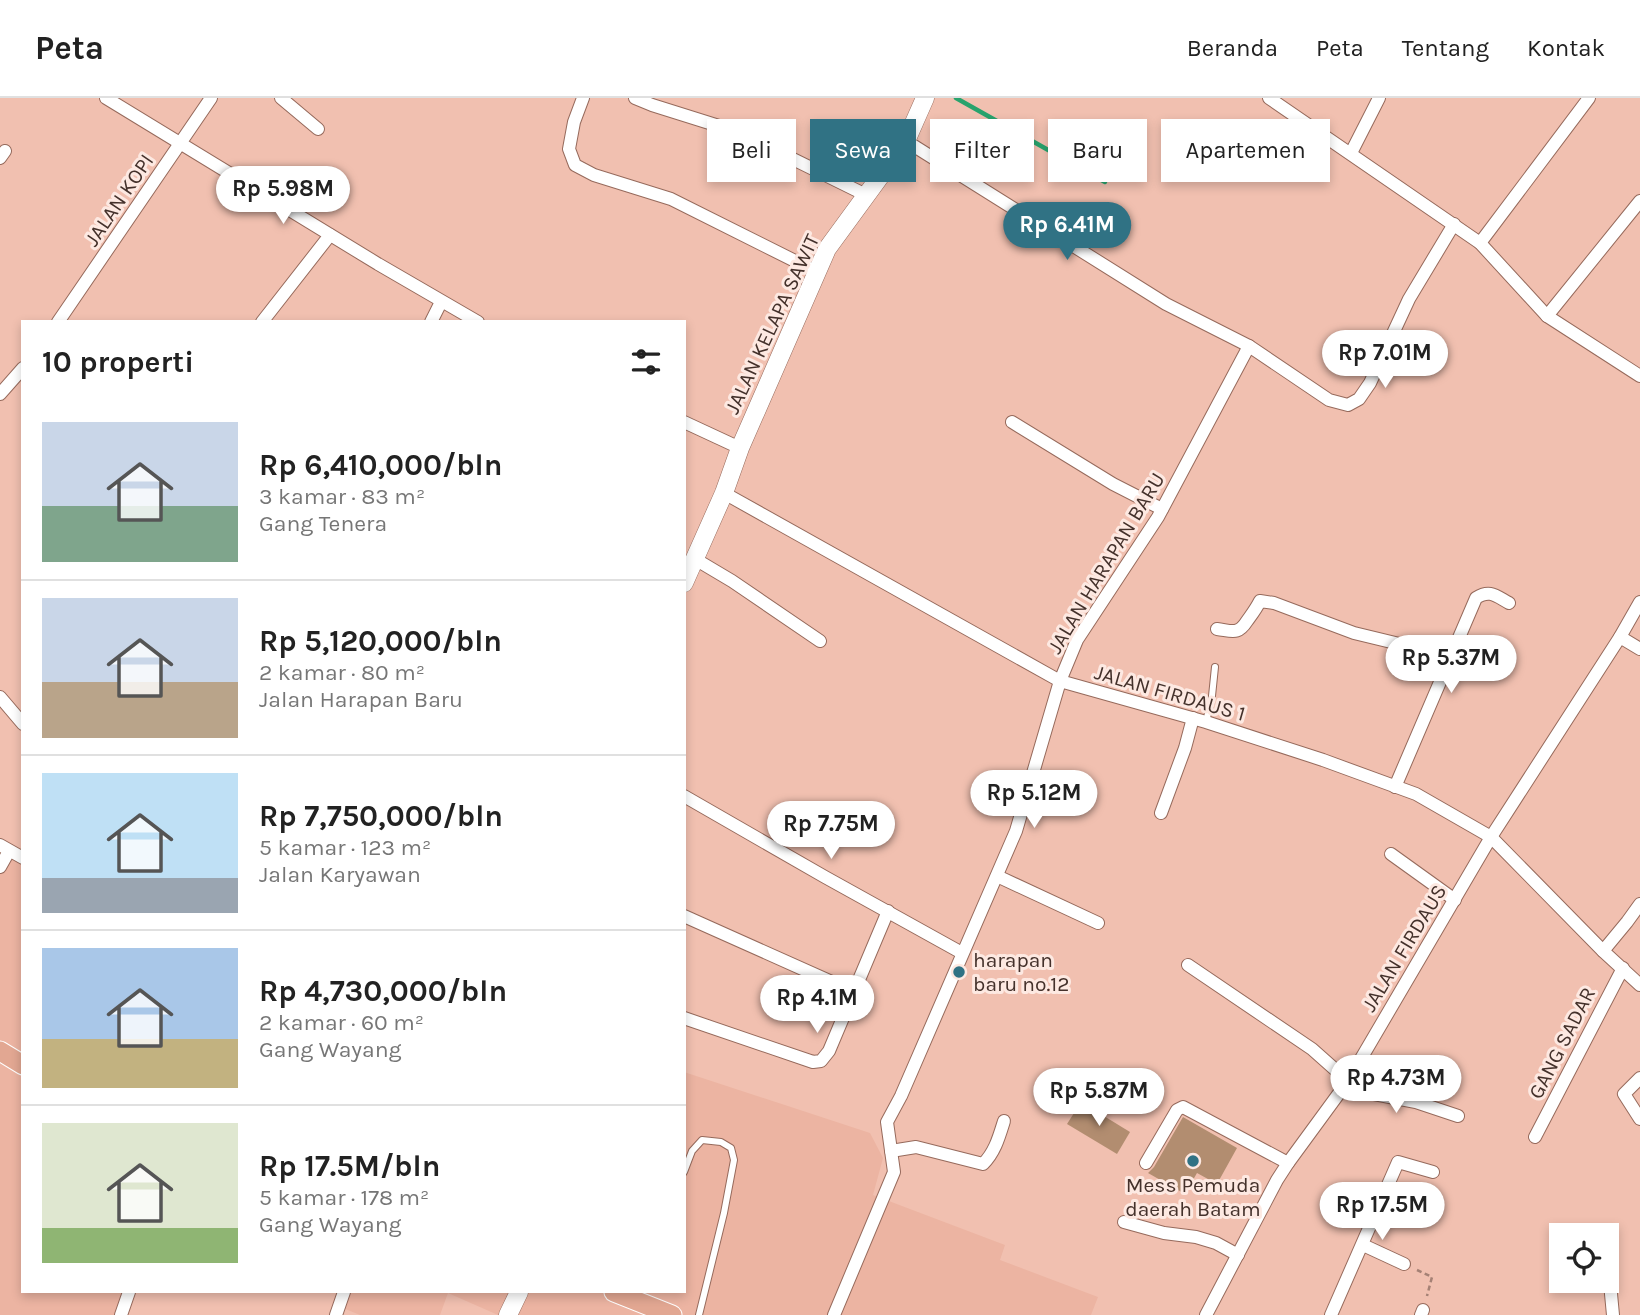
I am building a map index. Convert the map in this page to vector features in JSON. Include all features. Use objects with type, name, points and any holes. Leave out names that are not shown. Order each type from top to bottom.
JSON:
[{"type":"main road","name":"JALAN KELAPA SAWIT","points":[[916,119],[925,98]]},
{"type":"main road","name":"JALAN KELAPA SAWIT","points":[[686,579],[827,249],[876,182]]},
{"type":"main road","points":[[0,1051],[21,1064]]},
{"type":"main road","points":[[508,1315],[519,1293]]},
{"type":"main road","points":[[620,1293],[638,1296],[672,1315]]},
{"type":"street","points":[[106,98],[440,302],[474,320]]},
{"type":"street","name":"JALAN KOPI","points":[[59,320],[211,98]]},
{"type":"street","points":[[281,98],[318,129]]},
{"type":"street","points":[[583,98],[574,122],[569,149],[575,165],[594,175],[671,199],[817,272]]},
{"type":"street","points":[[635,98],[738,132],[866,195]]},
{"type":"street","points":[[1269,98],[1480,243],[1547,316],[1640,376]]},
{"type":"street","points":[[1351,153],[1379,98]]},
{"type":"street","points":[[1480,243],[1589,98]]},
{"type":"street","points":[[916,147],[1166,304],[1249,346],[1329,400],[1348,405],[1359,399],[1370,383],[1409,299],[1454,224]]},
{"type":"street","points":[[1547,316],[1640,201]]},
{"type":"street","points":[[264,320],[330,235]]},
{"type":"street","points":[[432,320],[440,302]]},
{"type":"street","name":"JALAN HARAPAN BARU","points":[[834,1315],[894,1172],[887,1122],[901,1096],[1016,831],[1059,681],[1077,640],[1162,509],[1249,346]]},
{"type":"street","points":[[0,394],[21,370]]},
{"type":"street","points":[[1012,422],[1113,484],[1162,509]]},
{"type":"street","points":[[686,423],[740,448]]},
{"type":"street","name":"JALAN FIRDAUS 1","points":[[724,493],[1059,681],[1200,720],[1416,794],[1491,837],[1640,985]]},
{"type":"street","points":[[695,559],[733,581],[820,641]]},
{"type":"street","points":[[1395,787],[1476,598],[1483,593],[1491,593],[1509,603]]},
{"type":"street","points":[[1217,629],[1237,631],[1243,628],[1260,601],[1274,603],[1354,633],[1450,656]]},
{"type":"street","name":"JALAN FIRDAUS","points":[[1206,1315],[1288,1163],[1348,1081],[1491,837],[1640,603]]},
{"type":"street","points":[[1620,637],[1640,649]]},
{"type":"street","points":[[0,697],[21,722]]},
{"type":"street","points":[[1161,813],[1185,748],[1200,720]]},
{"type":"street","points":[[686,797],[962,953]]},
{"type":"street","points":[[0,867],[5,848],[21,857]]},
{"type":"street","points":[[1391,854],[1455,900]]},
{"type":"street","points":[[997,876],[1098,923]]},
{"type":"street","points":[[1603,951],[1640,904]]},
{"type":"street","points":[[686,1019],[813,1062],[821,1060],[829,1051],[888,911]]},
{"type":"street","points":[[686,917],[853,992]]},
{"type":"street","points":[[1188,965],[1312,1049],[1348,1081],[1374,1094],[1416,1102],[1458,1116]]},
{"type":"street","name":"GANG SADAR","points":[[1535,1137],[1623,968]]},
{"type":"street","points":[[1640,1078],[1624,1094],[1640,1119]]},
{"type":"street","points":[[1146,1163],[1177,1110],[1183,1107],[1288,1163]]},
{"type":"street","points":[[891,1151],[916,1147],[983,1164],[990,1157],[1004,1121]]},
{"type":"street","points":[[1331,1315],[1398,1162],[1433,1172]]},
{"type":"street","points":[[1124,1222],[1164,1233],[1196,1237],[1216,1243],[1238,1255]]},
{"type":"street","points":[[1363,1245],[1404,1265]]},
{"type":"street","points":[[121,1315],[129,1293]]},
{"type":"street","points":[[336,1315],[344,1293]]},
{"type":"street","points":[[1611,1293],[1613,1315]]},
{"type":"lane","points":[[1200,720],[1212,696],[1215,667]]},
{"type":"lane","points":[[686,1167],[692,1151],[702,1140],[721,1142],[732,1148],[734,1160],[724,1213],[699,1315]]},
{"type":"path","points":[[1404,1265],[1432,1277],[1422,1313]]},
{"type":"shaded area","points":[[0,843],[21,855],[21,1293],[136,1293],[128,1315],[0,1315]]},
{"type":"shaded area","points":[[686,1073],[870,1133],[883,1158],[873,1195],[1005,1245],[1000,1260],[1098,1297],[1091,1315],[498,1315],[448,1293],[686,1293]]},
{"type":"shaded area","points":[[337,1293],[448,1293],[440,1315],[360,1315],[333,1304]]},
{"type":"building","points":[[1081,1102],[1130,1132],[1117,1154],[1067,1124]]},
{"type":"building","name":"Mess Pemuda daerah Batam","points":[[1183,1117],[1237,1148],[1217,1184],[1197,1173],[1185,1194],[1148,1173]]},
{"type":"waterway","points":[[956,98],[1048,150]]},
{"type":"place","name":"harapan baru no.12","points":[[959,972]]},
{"type":"place","name":"Mess Pemuda daerah Batam","points":[[1193,1161]]}]
